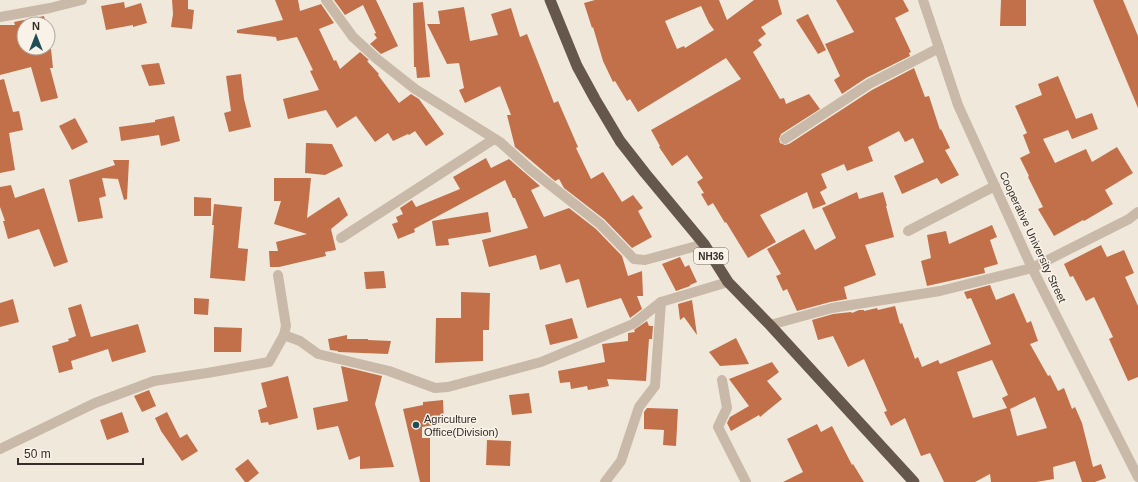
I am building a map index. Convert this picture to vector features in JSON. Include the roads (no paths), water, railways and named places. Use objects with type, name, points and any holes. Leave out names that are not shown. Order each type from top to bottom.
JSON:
[{"type":"highway","name":"NH36","points":[[550,0],[577,66],[620,141],[645,174],[704,244],[728,282],[770,325],[914,482]]},
{"type":"street","points":[[0,17],[50,8],[82,0]]},
{"type":"street","points":[[326,0],[353,37],[377,59],[415,89],[494,139],[600,224],[634,259],[645,260],[704,244]]},
{"type":"street","name":"Cooperative University Street","points":[[923,0],[958,105],[1032,268],[1138,477]]},
{"type":"street","points":[[785,139],[870,84],[939,48]]},
{"type":"street","points":[[341,238],[494,139]]},
{"type":"street","points":[[908,231],[995,186]]},
{"type":"street","points":[[770,325],[832,308],[940,291],[1032,268],[1129,219],[1138,212]]},
{"type":"street","points":[[0,449],[95,403],[154,381],[269,362],[284,335],[286,326],[278,275]]},
{"type":"street","points":[[284,335],[300,341],[318,354],[389,371],[435,388],[448,387],[541,362],[633,324],[661,302],[728,282]]},
{"type":"street","points":[[605,482],[622,461],[639,407],[655,386],[661,302]]},
{"type":"street","points":[[722,380],[727,408],[718,426],[746,482]]},
{"type":"place","name":"Agriculture Office(Division)","points":[[416,425]]}]
